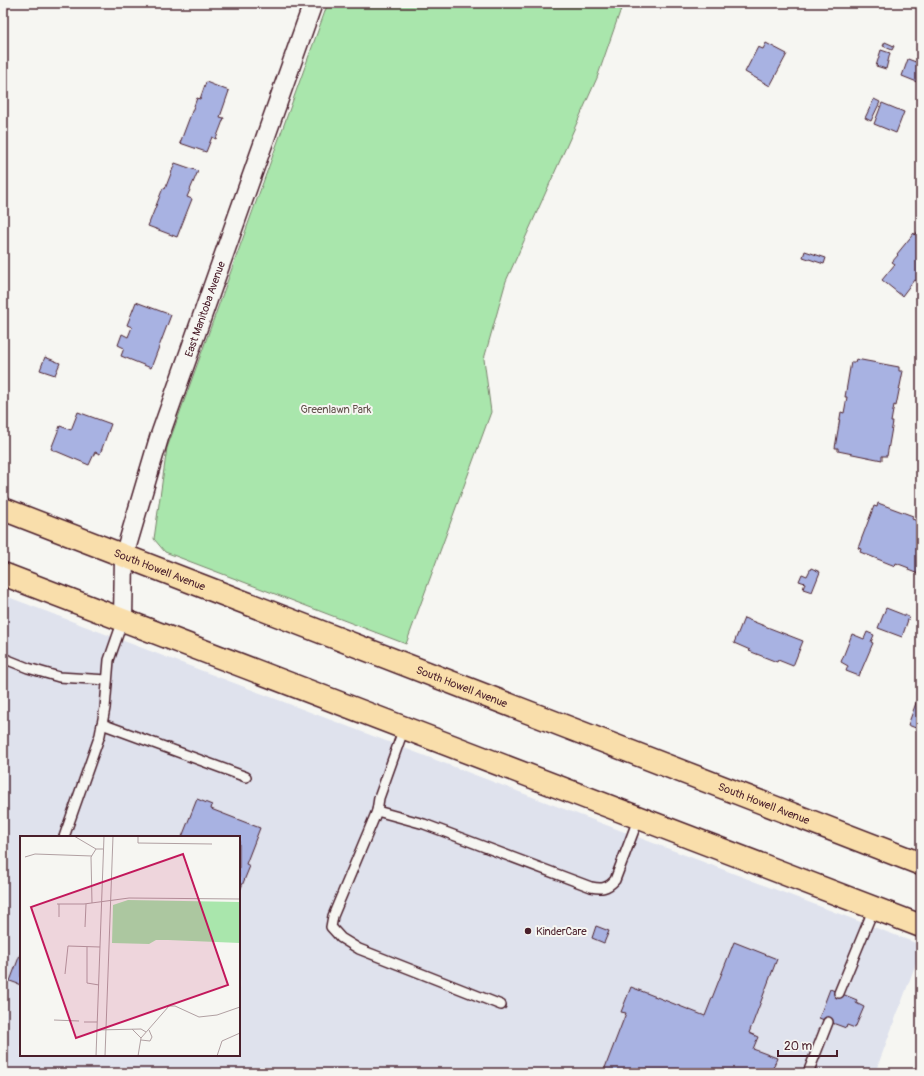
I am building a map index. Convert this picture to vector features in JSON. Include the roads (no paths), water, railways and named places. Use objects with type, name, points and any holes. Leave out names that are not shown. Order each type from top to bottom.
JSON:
[{"type":"main road","name":"South Howell Avenue","points":[[3,509],[921,864]]},
{"type":"main road","points":[[3,574],[921,926]]},
{"type":"street","name":"East Manitoba Avenue","points":[[124,620],[124,556],[159,438],[313,3]]},
{"type":"lane","points":[[64,836],[100,734],[108,680],[109,660],[124,620]]},
{"type":"lane","points":[[3,658],[28,668],[59,677],[108,680]]},
{"type":"lane","points":[[102,724],[246,777]]},
{"type":"lane","points":[[404,728],[379,798],[377,810],[333,916],[331,927],[341,938],[359,949],[501,1005]]},
{"type":"lane","points":[[377,810],[424,824],[591,887],[601,889],[607,888],[615,880],[639,817]]},
{"type":"lane","points":[[839,993],[874,908]]},
{"type":"lane","points":[[808,1073],[828,1022]]},
{"type":"place","name":"KinderCare","points":[[528,931]]},
{"type":"park label","name":"Greenlawn Park","points":[[336,409]]}]
